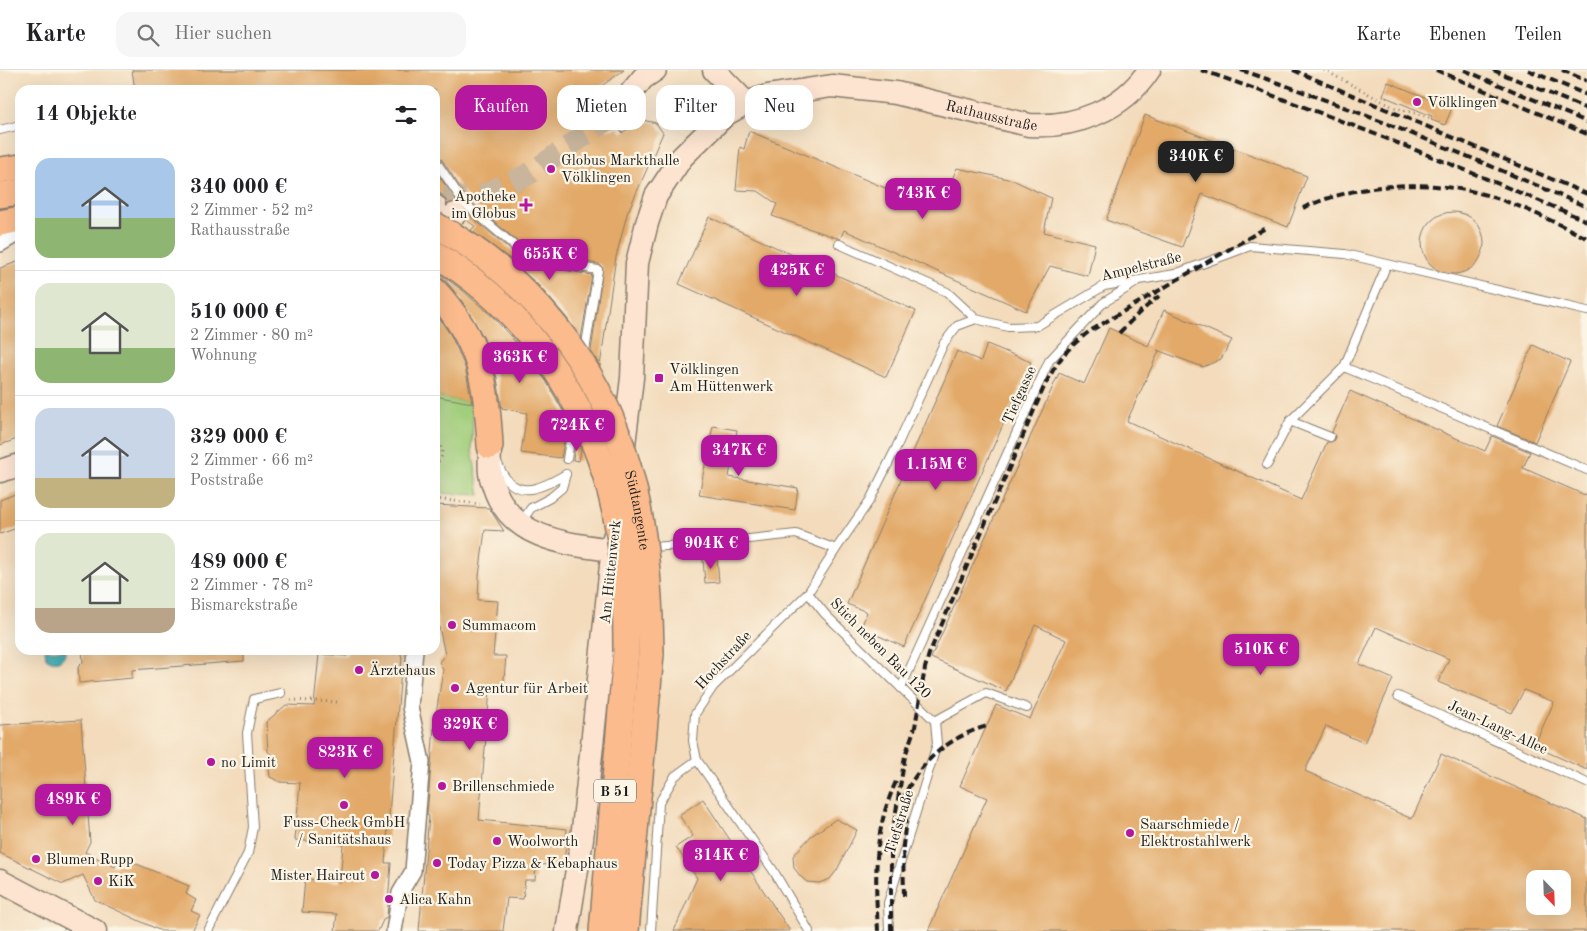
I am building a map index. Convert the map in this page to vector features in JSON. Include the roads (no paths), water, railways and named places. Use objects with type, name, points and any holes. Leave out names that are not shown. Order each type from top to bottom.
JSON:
[{"type":"main road","points":[[637,85],[643,78],[655,70]]},
{"type":"main road","points":[[714,70],[745,102]]},
{"type":"main road","name":"Rathausstraße","points":[[813,89],[832,86],[896,93],[1029,125],[1046,126],[1065,124],[1099,113],[1130,93],[1149,70]]},
{"type":"main road","name":"Am Hüttenwerk","points":[[568,931],[582,839],[632,378],[637,263],[656,196],[682,157],[726,114],[745,104]]},
{"type":"main road","points":[[0,170],[15,168]]},
{"type":"main road","points":[[0,195],[15,193]]},
{"type":"main road","name":"Südtangente","points":[[441,207],[474,248],[508,276],[539,308],[575,354],[605,407],[628,466],[642,530],[650,600],[651,654],[626,931]]},
{"type":"main road","points":[[0,223],[15,220]]},
{"type":"main road","name":"Südtangente","points":[[440,257],[476,282],[516,318],[540,346],[560,375],[585,423],[604,472],[618,534],[626,608],[626,652],[602,931]]},
{"type":"main road","points":[[440,297],[449,307],[473,346],[484,379],[490,436],[490,473],[500,503],[521,524],[537,534],[552,540],[612,550]]},
{"type":"main road","points":[[0,471],[15,466]]},
{"type":"main road","points":[[0,880],[95,931]]},
{"type":"street","points":[[0,244],[15,235]]},
{"type":"street","points":[[394,931],[400,893],[413,872],[422,771],[422,762],[410,708],[415,655]]},
{"type":"lane","points":[[0,130],[15,126]]},
{"type":"lane","points":[[440,167],[464,203],[530,259],[598,270],[581,374]]},
{"type":"lane","points":[[612,550],[703,544],[796,534],[836,548],[870,500],[944,343],[957,326],[976,320],[947,292],[839,244]]},
{"type":"lane","name":"Ampelstraße","points":[[976,320],[1008,327],[1037,326],[1104,286],[1175,274],[1250,246],[1345,254],[1587,311]]},
{"type":"lane","points":[[1268,465],[1290,421],[1344,367],[1387,264]]},
{"type":"lane","name":"Tiefgasse","points":[[901,688],[1049,361],[1103,303],[1139,280]]},
{"type":"lane","points":[[1344,367],[1587,470]]},
{"type":"lane","points":[[567,459],[578,393]]},
{"type":"lane","points":[[1290,421],[1330,437]]},
{"type":"lane","points":[[490,436],[506,479],[522,489],[544,487],[566,474],[562,488],[550,498],[531,508],[521,524]]},
{"type":"lane","name":"Hochstraße","points":[[809,931],[773,870],[697,760],[693,741],[695,714],[713,687],[808,593],[836,548]]},
{"type":"lane","name":"Stich neben Bau 120","points":[[808,593],[825,614],[935,721]]},
{"type":"lane","points":[[208,931],[248,853],[253,828],[247,734],[254,699],[280,693]]},
{"type":"lane","points":[[935,721],[986,693],[1027,708]]},
{"type":"lane","name":"Jean-Lang-Allee","points":[[1398,696],[1587,783]]},
{"type":"lane","name":"Tiefstraße","points":[[889,931],[888,903],[937,744],[935,721]]},
{"type":"lane","points":[[651,931],[659,803],[675,776],[697,760]]},
{"type":"water","points":[[46,655],[64,655],[59,661],[46,658]]},
{"type":"tunnel","points":[[455,214],[472,200],[529,174],[592,130]]},
{"type":"tunnel","points":[[443,195],[472,200]]},
{"type":"railway","points":[[1201,70],[1395,142],[1587,221]]},
{"type":"railway","points":[[1241,70],[1372,118],[1587,207]]},
{"type":"railway","points":[[1293,70],[1587,194]]},
{"type":"railway","points":[[1436,70],[1587,134]]},
{"type":"railway","points":[[1464,70],[1587,122]]},
{"type":"railway","points":[[1493,70],[1587,109]]},
{"type":"railway","points":[[1528,70],[1587,95]]},
{"type":"railway","points":[[1562,70],[1587,81]]},
{"type":"railway","points":[[1303,208],[1325,199],[1372,188],[1422,185],[1446,187],[1470,191],[1505,201],[1587,238]]},
{"type":"railway","points":[[894,824],[905,756],[915,727],[929,654],[1053,370],[1069,349],[1090,331],[1267,227]]},
{"type":"railway","points":[[1119,333],[1159,296]]},
{"type":"railway","points":[[902,801],[916,775],[936,754],[959,737],[987,726]]},
{"type":"railway","points":[[878,931],[876,890],[879,836],[890,795],[897,779]]},
{"type":"railway","points":[[904,896],[903,846],[909,792]]},
{"type":"railway","points":[[891,931],[891,849],[896,818]]},
{"type":"place","name":"Völklingen","points":[[1417,102]]},
{"type":"place","name":"Globus Markthalle Völklingen","points":[[551,169]]},
{"type":"place","name":"Apotheke im Globus","points":[[526,205]]},
{"type":"place","name":"Völklingen Am Hüttenwerk","points":[[659,378]]},
{"type":"place","name":"Summacom","points":[[452,625]]},
{"type":"place","name":"Ärztehaus","points":[[359,670]]},
{"type":"place","name":"Agentur für Arbeit","points":[[455,688]]},
{"type":"place","name":"no Limit","points":[[211,762]]},
{"type":"place","name":"Brillenschmiede","points":[[442,786]]},
{"type":"place","name":"Fuss-Check GmbH / Sanitätshaus","points":[[344,805]]},
{"type":"place","name":"Saarschmiede / Elektrostahlwerk","points":[[1130,833]]},
{"type":"place","name":"Woolworth","points":[[497,841]]},
{"type":"place","name":"Blumen Rupp","points":[[36,859]]},
{"type":"place","name":"Today Pizza & Kebaphaus","points":[[437,863]]},
{"type":"place","name":"Mister Haircut","points":[[375,875]]},
{"type":"place","name":"KiK","points":[[98,881]]},
{"type":"place","name":"Alica Kahn","points":[[389,899]]}]
